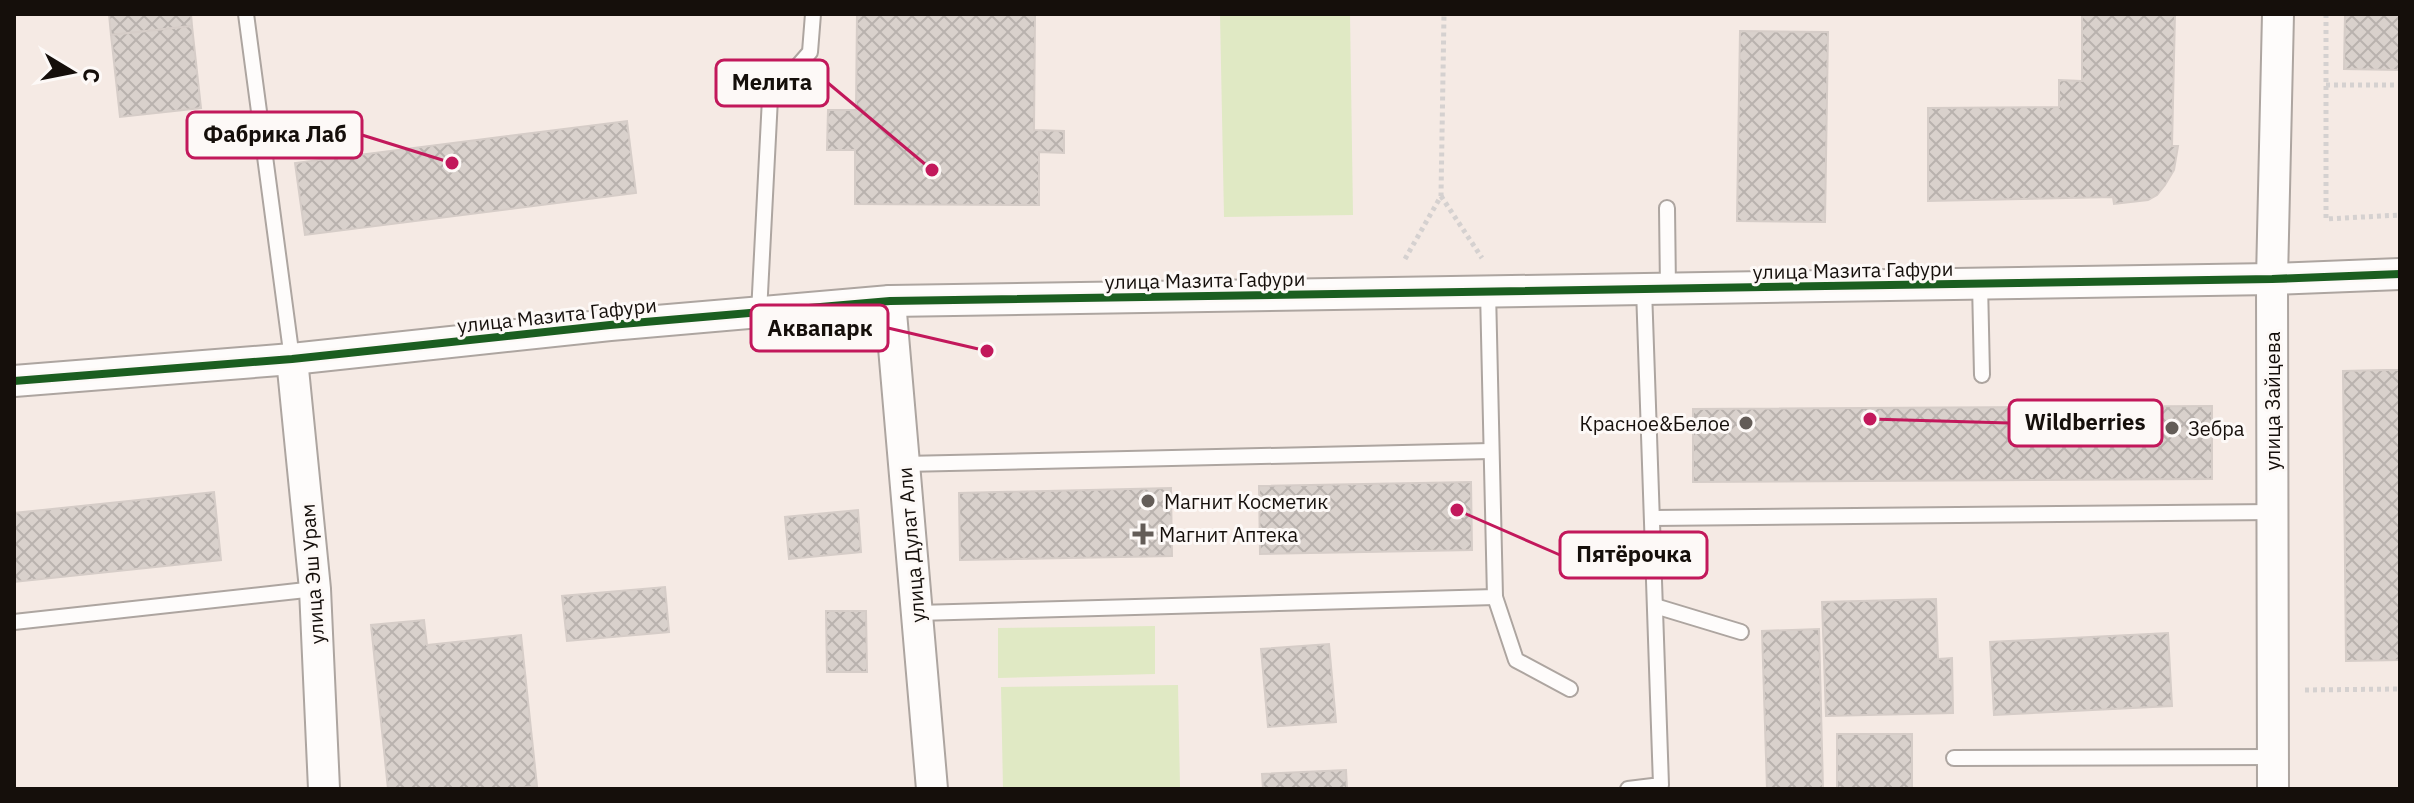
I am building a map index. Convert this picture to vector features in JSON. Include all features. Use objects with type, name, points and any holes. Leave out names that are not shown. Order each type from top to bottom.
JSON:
[{"type":"street","name":"улица Зайцева","points":[[2273,789],[2272,279],[2278,14]]},
{"type":"street","name":"улица Мазита Гафури","points":[[14,381],[292,359],[610,325],[890,301],[2272,279],[2400,274]]},
{"type":"street","name":"улица Дулат Али","points":[[890,301],[932,789]]},
{"type":"street","name":"улица Эш Урам","points":[[292,359],[315,589],[324,789]]},
{"type":"lane","points":[[246,14],[292,359]]},
{"type":"lane","points":[[759,313],[770,98],[810,52],[813,14]]},
{"type":"lane","points":[[1628,789],[1661,785],[1652,518],[1656,289],[1667,208]]},
{"type":"lane","points":[[1980,283],[1982,375]]},
{"type":"lane","points":[[1488,291],[1495,597],[1516,660],[1570,689]]},
{"type":"lane","points":[[904,464],[1491,451]]},
{"type":"lane","points":[[1652,518],[2273,512]]},
{"type":"lane","points":[[14,622],[315,589]]},
{"type":"lane","points":[[917,613],[1495,597]]},
{"type":"lane","points":[[1655,606],[1741,632]]},
{"type":"lane","points":[[1954,758],[2273,757]]},
{"type":"path","points":[[1404,260],[1441,196],[1444,14]]},
{"type":"path","points":[[2326,14],[2326,219],[2400,215]]},
{"type":"path","points":[[2326,85],[2400,85]]},
{"type":"path","points":[[1441,196],[1482,258]]},
{"type":"path","points":[[2273,691],[2400,689]]},
{"type":"green space","points":[[1220,14],[1350,14],[1353,215],[1224,217]]},
{"type":"green space","points":[[1155,626],[1155,674],[998,678],[998,628]]},
{"type":"green space","points":[[1178,685],[1180,787],[1003,789],[1001,687]]},
{"type":"building","points":[[109,14],[191,14],[192,26],[111,35]]},
{"type":"building","points":[[857,14],[1035,15],[1034,130],[1064,131],[1064,153],[1039,152],[1039,205],[855,204],[855,150],[827,150],[828,110],[856,110]]},
{"type":"building","points":[[2082,14],[2175,14],[2172,146],[2178,146],[2174,170],[2157,195],[2148,200],[2114,204],[2113,197],[1928,201],[1928,108],[2059,107],[2059,80],[2082,81]]},
{"type":"building","points":[[2345,14],[2400,14],[2400,70],[2344,69]]},
{"type":"building","points":[[192,26],[201,108],[120,117],[111,35]]},
{"type":"building","points":[[1740,31],[1828,32],[1825,222],[1737,221]]},
{"type":"building","points":[[627,121],[636,193],[305,235],[295,163]]},
{"type":"building","points":[[2400,370],[2400,660],[2346,661],[2343,371]]},
{"type":"building","points":[[2212,406],[2212,479],[1693,482],[1693,409]]},
{"type":"building","points":[[1471,482],[1472,550],[1260,554],[1259,486]]},
{"type":"building","points":[[1171,488],[1172,556],[960,560],[959,493]]},
{"type":"building","points":[[214,492],[221,560],[14,582],[14,513]]},
{"type":"building","points":[[858,510],[861,552],[789,559],[785,517]]},
{"type":"building","points":[[665,587],[669,632],[567,641],[562,596]]},
{"type":"building","points":[[1936,599],[1938,659],[1952,658],[1953,713],[1826,716],[1822,602]]},
{"type":"building","points":[[826,611],[866,611],[867,672],[827,672]]},
{"type":"building","points":[[424,620],[427,645],[521,635],[537,786],[508,789],[388,789],[371,625]]},
{"type":"building","points":[[1819,629],[1823,789],[1767,789],[1762,631]]},
{"type":"building","points":[[2168,633],[2172,706],[1994,715],[1990,642]]},
{"type":"building","points":[[1329,644],[1336,722],[1268,727],[1261,649]]},
{"type":"building","points":[[1837,734],[1912,734],[1912,789],[1837,789]]},
{"type":"building","points":[[1346,770],[1347,789],[1263,789],[1262,774]]},
{"type":"cycle path","points":[[14,381],[292,359],[610,325],[890,301],[2272,279],[2400,274]]},
{"type":"place","name":"Фабрика Лаб","points":[[452,163]]},
{"type":"place","name":"Мелита","points":[[932,170]]},
{"type":"place","name":"Аквапарк","points":[[987,351]]},
{"type":"place","name":"Wildberries","points":[[1870,419]]},
{"type":"place","name":"Красное&Белое","points":[[1746,423]]},
{"type":"place","name":"Зебра","points":[[2172,428]]},
{"type":"place","name":"Магнит Косметик","points":[[1148,501]]},
{"type":"place","name":"Пятёрочка","points":[[1457,510]]},
{"type":"place","name":"Магнит Аптека","points":[[1143,534]]}]
